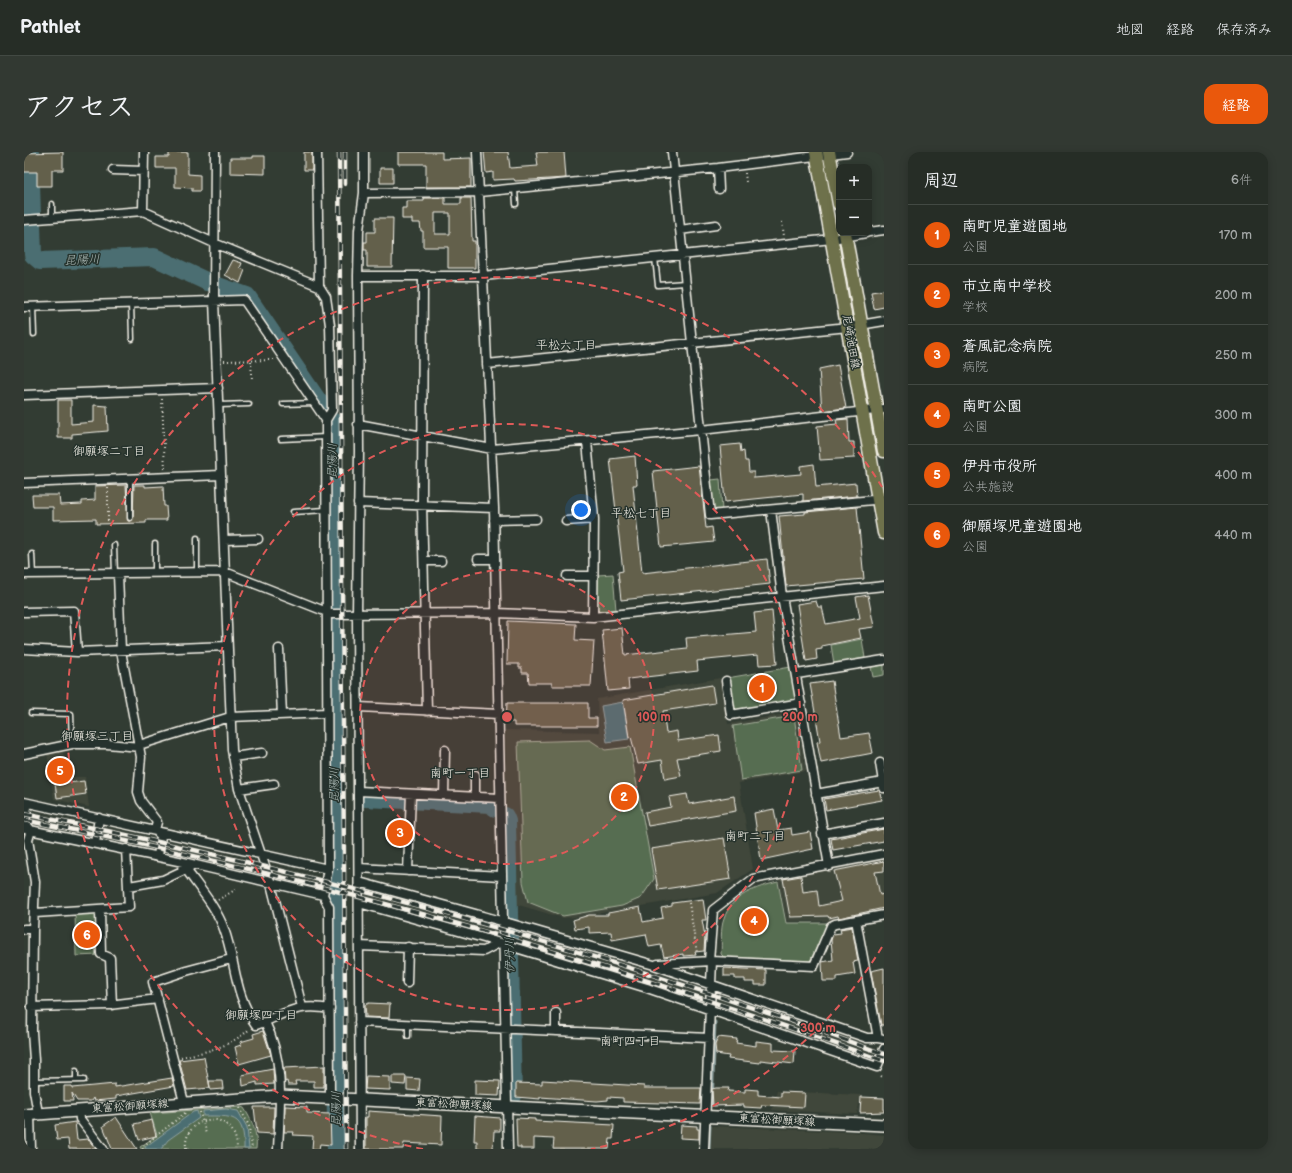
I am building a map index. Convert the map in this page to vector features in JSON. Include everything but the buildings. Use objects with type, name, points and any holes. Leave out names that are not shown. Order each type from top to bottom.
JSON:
[{"type":"main road","points":[[823,154],[838,200]]},
{"type":"main road","name":"尼崎池田線","points":[[823,154],[832,239],[864,412],[882,499],[884,533]]},
{"type":"main road","name":"尼崎池田線","points":[[845,236],[862,324],[881,410],[884,451]]},
{"type":"main road","name":"東富松御願塚線","points":[[31,1114],[79,1110],[187,1106],[280,1096],[884,1125]]},
{"type":"street","points":[[143,211],[144,152]]},
{"type":"street","points":[[215,152],[214,300],[227,646],[233,757],[240,789],[271,884],[302,1007]]},
{"type":"street","points":[[317,152],[318,286]]},
{"type":"street","points":[[360,1149],[359,707],[357,614],[358,276],[359,230],[364,193],[364,152]]},
{"type":"street","points":[[477,152],[494,508],[501,876],[507,922],[505,944],[509,1030],[506,1106],[508,1149]]},
{"type":"street","points":[[672,152],[710,515],[882,499]]},
{"type":"street","points":[[364,193],[479,192],[674,173],[847,152]]},
{"type":"street","points":[[718,168],[719,189]]},
{"type":"street","points":[[113,170],[144,171]]},
{"type":"street","points":[[24,220],[143,211],[214,243],[318,286],[326,297],[330,325],[332,410],[326,420],[328,869],[323,895],[329,906],[330,1009],[334,1098]]},
{"type":"street","points":[[680,230],[716,225]]},
{"type":"street","points":[[872,232],[884,230]]},
{"type":"street","points":[[358,276],[483,276],[832,239],[842,236]]},
{"type":"street","points":[[423,275],[422,504],[427,711]]},
{"type":"street","points":[[24,307],[244,300],[326,420]]},
{"type":"street","points":[[487,364],[848,327],[884,321]]},
{"type":"street","points":[[24,395],[218,388]]},
{"type":"street","points":[[358,424],[422,434],[492,449],[701,430],[881,410]]},
{"type":"street","points":[[587,441],[594,519],[593,617]]},
{"type":"street","points":[[24,483],[221,475]]},
{"type":"street","points":[[358,503],[422,504],[494,508]]},
{"type":"street","points":[[772,510],[782,596],[797,674],[822,834],[829,866]]},
{"type":"street","points":[[494,520],[536,519]]},
{"type":"street","points":[[566,522],[594,519]]},
{"type":"street","points":[[224,540],[258,539]]},
{"type":"street","points":[[478,559],[495,559]]},
{"type":"street","points":[[424,561],[441,560]]},
{"type":"street","points":[[24,574],[225,572],[327,613],[357,614],[496,612],[593,617],[884,586]]},
{"type":"street","points":[[116,574],[121,651],[140,746],[141,757],[138,792],[141,802],[157,822],[155,830]]},
{"type":"street","points":[[567,576],[593,576]]},
{"type":"street","points":[[24,612],[74,611],[77,652]]},
{"type":"street","points":[[24,649],[77,652],[227,646]]},
{"type":"street","points":[[280,649],[282,715]]},
{"type":"street","points":[[797,674],[884,660]]},
{"type":"street","points":[[726,681],[732,715],[801,703]]},
{"type":"street","points":[[359,707],[498,714]]},
{"type":"street","points":[[24,754],[72,744],[140,746],[230,717],[328,713]]},
{"type":"street","points":[[444,796],[445,750]]},
{"type":"street","points":[[233,757],[262,753]]},
{"type":"street","points":[[816,794],[884,785],[880,763]]},
{"type":"street","points":[[475,775],[475,797]]},
{"type":"street","points":[[240,789],[274,784]]},
{"type":"street","points":[[359,791],[499,798]]},
{"type":"street","points":[[408,871],[411,794]]},
{"type":"street","points":[[24,802],[328,869]]},
{"type":"street","points":[[24,805],[27,807],[24,823],[27,829],[35,882],[35,913],[28,995],[31,1007],[28,1032],[34,1081],[31,1114],[31,1149]]},
{"type":"street","points":[[95,843],[99,818]]},
{"type":"street","points":[[822,834],[884,823]]},
{"type":"street","points":[[27,829],[158,856],[271,884],[323,895]]},
{"type":"street","points":[[155,830],[161,836],[158,856]]},
{"type":"street","points":[[35,913],[129,907],[126,849]]},
{"type":"street","points":[[704,1149],[713,910],[753,879],[829,866],[884,854]]},
{"type":"street","points":[[129,886],[163,880],[182,871],[187,863]]},
{"type":"street","points":[[187,863],[188,872],[211,904],[224,929],[242,1000],[256,1025],[265,1022],[283,1012],[302,1007],[330,1009]]},
{"type":"street","points":[[359,868],[501,876]]},
{"type":"street","points":[[359,882],[507,922],[654,965],[867,1038],[881,1038],[856,920]]},
{"type":"street","points":[[359,903],[505,944],[647,988],[710,1011],[877,1066],[884,1049]]},
{"type":"street","points":[[100,910],[101,954],[110,958],[112,1005]]},
{"type":"street","points":[[654,965],[710,961],[814,966],[831,926],[884,915]]},
{"type":"street","points":[[24,929],[33,929]]},
{"type":"street","points":[[359,946],[484,951],[505,944]]},
{"type":"street","points":[[408,948],[408,983]]},
{"type":"street","points":[[187,1106],[172,1057],[153,982],[186,971],[231,959]]},
{"type":"street","points":[[31,1007],[112,1005],[158,999]]},
{"type":"street","points":[[556,1013],[556,1031]]},
{"type":"street","points":[[265,1022],[274,1044],[279,1067],[280,1096],[278,1149]]},
{"type":"street","points":[[359,1022],[709,1038]]},
{"type":"street","points":[[79,1110],[80,1119],[104,1149]]},
{"type":"lane","points":[[515,188],[516,204]]},
{"type":"lane","points":[[52,204],[52,218]]},
{"type":"lane","points":[[655,258],[658,285],[685,283]]},
{"type":"lane","points":[[132,303],[132,339]]},
{"type":"lane","points":[[33,306],[34,334]]},
{"type":"lane","points":[[283,404],[314,403]]},
{"type":"lane","points":[[219,405],[249,404]]},
{"type":"lane","points":[[281,439],[326,437]]},
{"type":"lane","points":[[130,479],[130,518]]},
{"type":"lane","points":[[293,512],[326,510]]},
{"type":"lane","points":[[197,538],[197,573]]},
{"type":"lane","points":[[155,573],[156,544]]},
{"type":"lane","points":[[114,545],[116,574]]},
{"type":"lane","points":[[32,554],[33,574]]},
{"type":"lane","points":[[31,712],[71,714],[72,744]]},
{"type":"lane","points":[[408,1024],[408,1036]]},
{"type":"lane","points":[[76,1071],[76,1080]]},
{"type":"lane","points":[[34,1081],[84,1080]]},
{"type":"path","points":[[782,222],[785,244]]},
{"type":"path","points":[[217,361],[284,359]]},
{"type":"path","points":[[251,360],[252,380]]},
{"type":"path","points":[[162,406],[164,465]]},
{"type":"path","points":[[107,480],[108,521]]},
{"type":"path","points":[[328,869],[359,868]]},
{"type":"path","points":[[211,904],[238,888]]},
{"type":"path","points":[[689,903],[699,962]]},
{"type":"path","points":[[172,1057],[181,1057],[221,1048],[240,1038],[256,1025]]},
{"type":"path","points":[[240,1105],[249,1126],[252,1149]]},
{"type":"path","points":[[143,1149],[142,1147],[187,1106]]},
{"type":"path","points":[[196,1114],[200,1112],[206,1134]]},
{"type":"path","points":[[186,1149],[186,1136],[202,1119]]},
{"type":"path","points":[[202,1119],[218,1121],[232,1128],[237,1139],[237,1149]]},
{"type":"shaded area","points":[[720,678],[728,724],[796,712],[806,771],[739,783],[753,869],[717,893],[578,917],[563,918],[512,903],[511,821],[506,811],[505,730],[599,732],[597,699]]},
{"type":"shaded area","points":[[62,750],[71,777],[85,777],[89,807],[54,799],[47,753]]},
{"type":"shaded area","points":[[884,856],[884,911],[829,921],[787,921],[778,878]]},
{"type":"shaded area","points":[[777,1091],[861,1095],[857,1114],[772,1110]]},
{"type":"shaded area","points":[[712,1126],[851,1132],[884,1135],[884,1149],[710,1149]]},
{"type":"green space","points":[[720,479],[722,511],[715,511],[713,510],[711,480]]},
{"type":"green space","points":[[613,574],[616,610],[599,611],[596,605],[598,575]]},
{"type":"green space","points":[[862,639],[865,658],[834,664],[831,645]]},
{"type":"green space","points":[[884,665],[884,675],[873,677],[871,667]]},
{"type":"green space","points":[[791,667],[797,699],[796,701],[734,711],[727,678]]},
{"type":"green space","points":[[794,716],[802,770],[741,780],[733,726]]},
{"type":"green space","points":[[590,740],[605,750],[630,747],[654,879],[641,898],[622,906],[563,916],[528,902],[523,882],[518,742]]},
{"type":"green space","points":[[778,882],[786,923],[828,923],[810,961],[724,957],[721,954],[722,927],[727,911],[732,904],[746,893]]},
{"type":"green space","points":[[96,912],[99,955],[76,956],[75,913]]},
{"type":"green space","points":[[244,1108],[254,1127],[256,1149],[141,1149],[140,1147],[157,1135],[150,1113]]},
{"type":"water","points":[[623,702],[629,739],[607,742],[601,706]]},
{"type":"water","points":[[226,1109],[238,1111],[247,1127],[249,1149],[244,1149],[242,1129],[235,1119],[222,1116],[203,1116],[203,1111]]},
{"type":"water","points":[[197,1111],[199,1118],[168,1140],[161,1149],[146,1149],[145,1147],[193,1112]]},
{"type":"waterway","name":"昆陽川","points":[[30,152],[32,215]]},
{"type":"waterway","name":"昆陽川","points":[[32,224],[33,255],[40,261],[154,257],[208,282]]},
{"type":"waterway","name":"昆陽川","points":[[218,286],[247,296],[325,411]]},
{"type":"waterway","name":"昆陽川","points":[[332,421],[336,1149]]},
{"type":"waterway","name":"伊丹川","points":[[365,798],[491,804],[495,808]]},
{"type":"waterway","name":"伊丹川","points":[[505,816],[507,821],[513,1096]]},
{"type":"waterway","points":[[712,1105],[715,1022]]},
{"type":"waterway","points":[[709,1149],[710,1126]]},
{"type":"railway","points":[[339,152],[346,1149]]},
{"type":"railway","points":[[345,152],[345,184]]},
{"type":"railway","points":[[24,814],[133,836],[242,861],[351,888],[458,917],[673,981],[884,1054]]},
{"type":"railway","points":[[24,820],[242,868],[351,895],[458,924],[566,955],[672,989],[884,1061]]},
{"type":"place","name":"南町児童遊園地","points":[[762,688]]},
{"type":"place","name":"伊丹市役所","points":[[60,771]]},
{"type":"place","name":"市立南中学校","points":[[624,797]]},
{"type":"place","name":"蒼風記念病院","points":[[400,833]]},
{"type":"place","name":"南町公園","points":[[754,921]]},
{"type":"place","name":"御願塚児童遊園地","points":[[87,935]]},
{"type":"district","name":"平松六丁目","points":[[566,345]]},
{"type":"district","name":"御願塚二丁目","points":[[109,451]]},
{"type":"district","name":"平松七丁目","points":[[641,513]]},
{"type":"district","name":"御願塚三丁目","points":[[97,736]]},
{"type":"district","name":"南町一丁目","points":[[460,773]]},
{"type":"district","name":"南町二丁目","points":[[755,836]]},
{"type":"district","name":"御願塚四丁目","points":[[261,1015]]},
{"type":"district","name":"南町四丁目","points":[[630,1041]]}]
